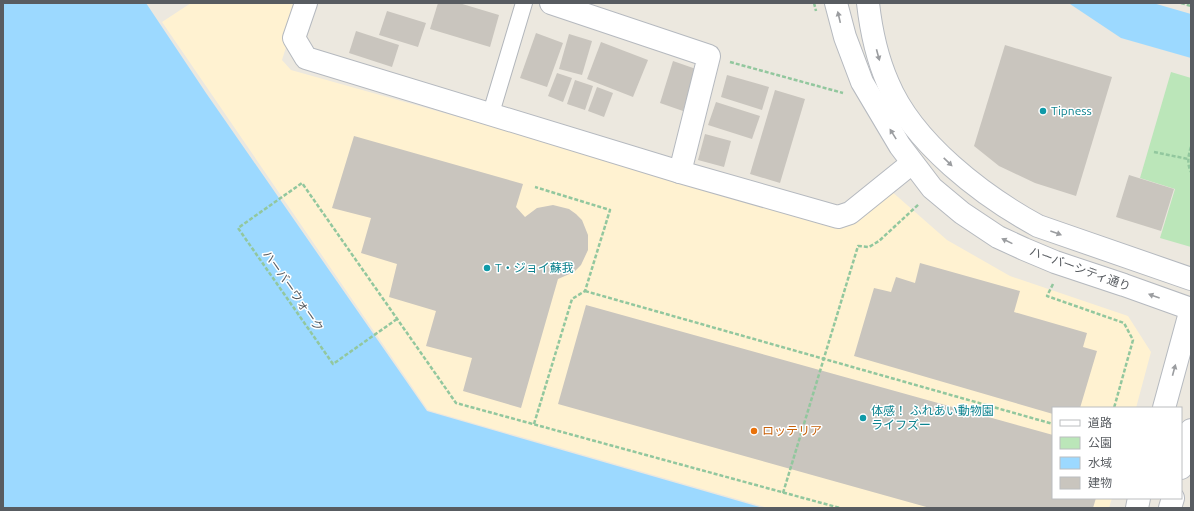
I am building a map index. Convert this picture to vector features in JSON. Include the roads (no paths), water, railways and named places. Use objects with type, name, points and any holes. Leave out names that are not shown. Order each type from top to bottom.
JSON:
[{"type":"street","points":[[306,3],[294,38],[306,58],[491,113],[680,172],[838,217],[850,213],[912,163]]},
{"type":"street","points":[[491,113],[524,3]]},
{"type":"street","points":[[551,3],[709,56],[680,172]]},
{"type":"street","name":"ハーバーシティ通り","points":[[836,3],[845,38],[862,82],[887,125],[912,163],[932,188],[962,213],[998,237],[1055,262],[1191,309]]},
{"type":"street","points":[[868,3],[876,46],[888,84],[903,110],[919,131],[934,149],[954,167],[1004,205],[1038,226],[1191,279]]},
{"type":"street","points":[[1164,407],[1191,309]]},
{"type":"street","points":[[1182,464],[1191,430]]},
{"type":"water","points":[[3,3],[146,3],[206,93],[427,411],[763,508],[3,508]]},
{"type":"water","points":[[1065,3],[1153,3],[1191,14],[1191,58],[1121,38],[1070,4]]},
{"type":"place","name":"Tipness","points":[[1043,111]]},
{"type":"place","name":"T・ジョイ蘇我","points":[[487,268]]},
{"type":"place","name":"体感！ ふれあい動物園 ライフズー","points":[[863,418]]},
{"type":"place","name":"ロッテリア","points":[[754,431]]}]
